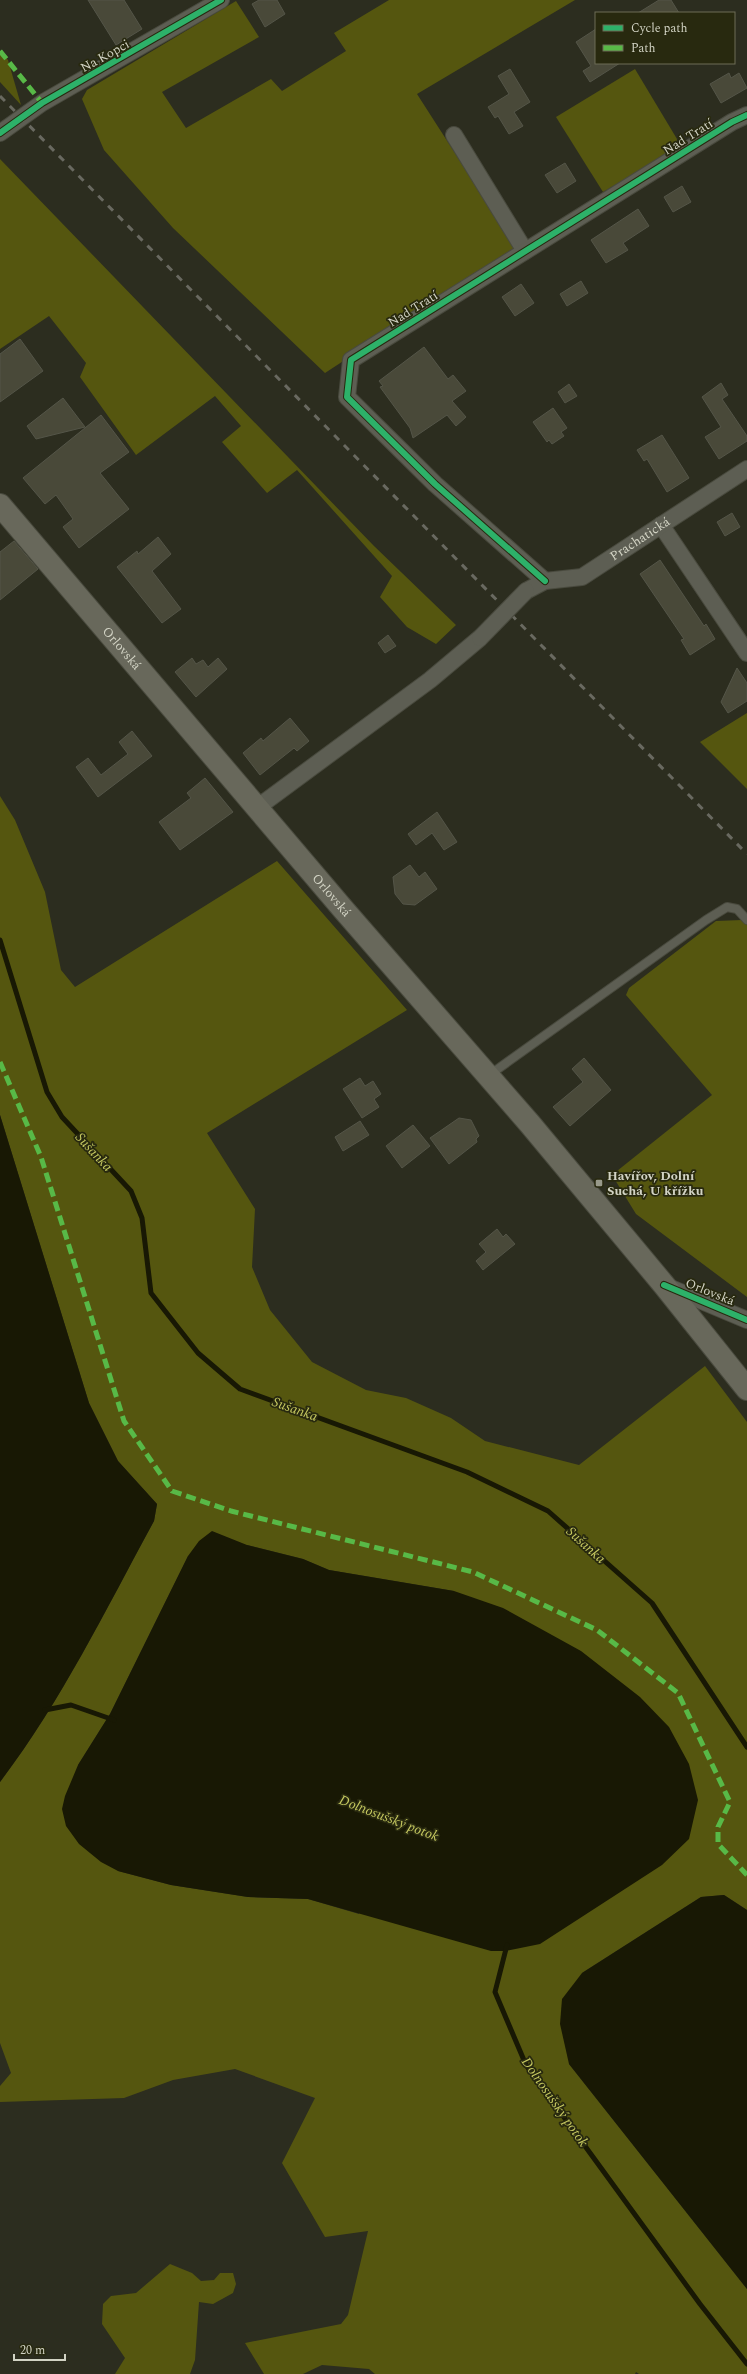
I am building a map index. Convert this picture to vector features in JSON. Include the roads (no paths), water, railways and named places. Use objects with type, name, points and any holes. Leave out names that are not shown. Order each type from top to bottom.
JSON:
[{"type":"main road","name":"Orlovská","points":[[0,505],[258,807],[343,909],[488,1076],[664,1285],[747,1389]]},
{"type":"street","name":"Na Kopci","points":[[0,133],[42,103],[221,0]]},
{"type":"street","name":"Nad Tratí","points":[[545,581],[436,484],[347,397],[351,360],[732,122],[747,115]]},
{"type":"street","points":[[454,135],[525,251]]},
{"type":"street","name":"Prachatická","points":[[258,807],[430,680],[480,638],[526,591],[545,581],[582,577],[747,468]]},
{"type":"street","points":[[661,525],[747,653]]},
{"type":"street","name":"Orlovská","points":[[664,1285],[747,1320]]},
{"type":"lane","points":[[488,1076],[727,907],[737,909],[747,920]]},
{"type":"water","points":[[0,1115],[89,1403],[118,1461],[157,1504],[154,1521],[82,1654],[43,1720],[0,1782]]},
{"type":"water","points":[[212,1531],[247,1545],[303,1559],[329,1570],[454,1591],[503,1608],[581,1651],[640,1697],[669,1727],[689,1764],[698,1800],[689,1839],[662,1865],[540,1944],[505,1951],[491,1951],[308,1899],[248,1897],[171,1885],[118,1871],[101,1862],[79,1844],[66,1826],[62,1809],[65,1796],[78,1765],[110,1714],[188,1556],[199,1541]]},
{"type":"water","points":[[724,1895],[747,1910],[747,2289],[569,2064],[560,2024],[562,1999],[582,1973],[701,1897]]},
{"type":"waterway","name":"Sušanka","points":[[0,940],[47,1092],[62,1117],[131,1191],[142,1218],[151,1293],[198,1353],[240,1389],[467,1472],[548,1511],[652,1603],[747,1747]]},
{"type":"waterway","name":"Dolnosušský potok","points":[[45,1710],[71,1705],[114,1720]]},
{"type":"waterway","name":"Dolnosušský potok","points":[[507,1945],[495,1992],[526,2065],[700,2304],[747,2364]]},
{"type":"railway","points":[[0,96],[747,854]]},
{"type":"place","name":"Havířov, Dolní Suchá, U křížku","points":[[599,1183]]}]
